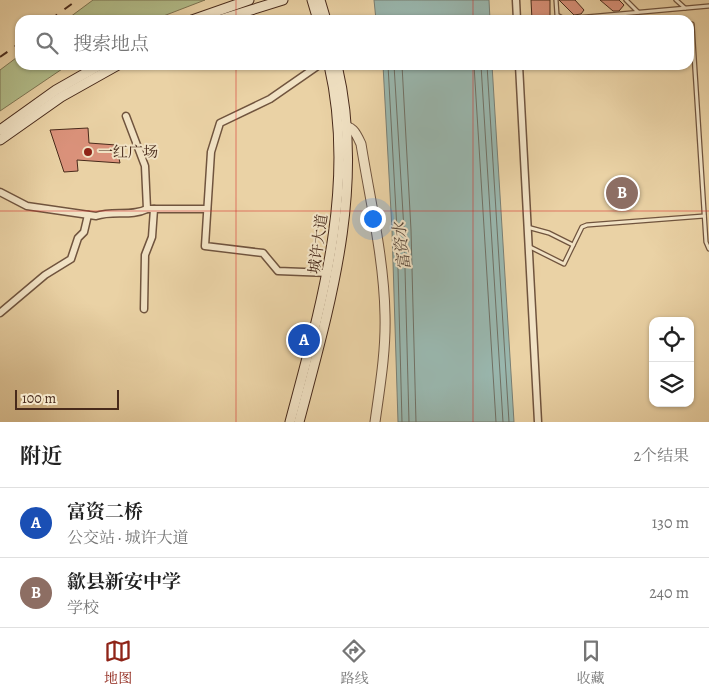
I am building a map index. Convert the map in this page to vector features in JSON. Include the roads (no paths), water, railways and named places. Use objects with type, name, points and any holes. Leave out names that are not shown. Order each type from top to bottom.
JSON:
[{"type":"main road","points":[[206,15],[249,0]]},
{"type":"main road","points":[[234,15],[283,0]]},
{"type":"main road","points":[[312,0],[316,15]]},
{"type":"main road","points":[[320,0],[324,15]]},
{"type":"main road","points":[[0,130],[56,90],[91,70]]},
{"type":"main road","points":[[0,140],[60,97],[109,70]]},
{"type":"main road","name":"城许大道","points":[[290,422],[328,273],[338,204],[341,126],[330,70]]},
{"type":"main road","name":"城许大道","points":[[298,422],[332,297],[341,248],[347,184],[337,70]]},
{"type":"main road","points":[[341,126],[355,130],[361,144],[383,284],[385,316],[384,356],[375,422]]},
{"type":"street","points":[[516,0],[517,15]]},
{"type":"street","points":[[312,70],[270,99],[220,123],[211,152],[205,246],[263,253],[278,271],[328,273]]},
{"type":"street","points":[[519,70],[538,422]]},
{"type":"street","points":[[126,116],[145,166],[151,209],[152,237],[145,255],[144,309]]},
{"type":"street","points":[[0,192],[27,206],[88,214],[138,214],[151,209],[208,209]]},
{"type":"street","points":[[0,313],[45,275],[71,259],[78,238],[84,232],[88,214]]},
{"type":"lane","points":[[556,0],[557,15]]},
{"type":"lane","points":[[626,0],[639,13]]},
{"type":"lane","points":[[676,0],[685,8]]},
{"type":"lane","points":[[614,15],[709,6]]},
{"type":"lane","points":[[694,56],[706,242],[709,249]]},
{"type":"lane","points":[[528,246],[564,264],[582,227],[587,225],[704,216]]},
{"type":"lane","points":[[527,228],[549,234],[573,245]]},
{"type":"water","points":[[374,0],[489,0],[490,15],[376,15]]},
{"type":"water","name":"富资水","points":[[383,70],[492,70],[514,422],[398,422],[392,230]]},
{"type":"railway","points":[[57,15],[77,0]]},
{"type":"railway","points":[[0,57],[15,46]]},
{"type":"place","name":"一红广场","points":[[88,152]]},
{"type":"place","name":"歙县新安中学","points":[[622,193]]},
{"type":"place","name":"富资二桥","points":[[304,340]]}]
